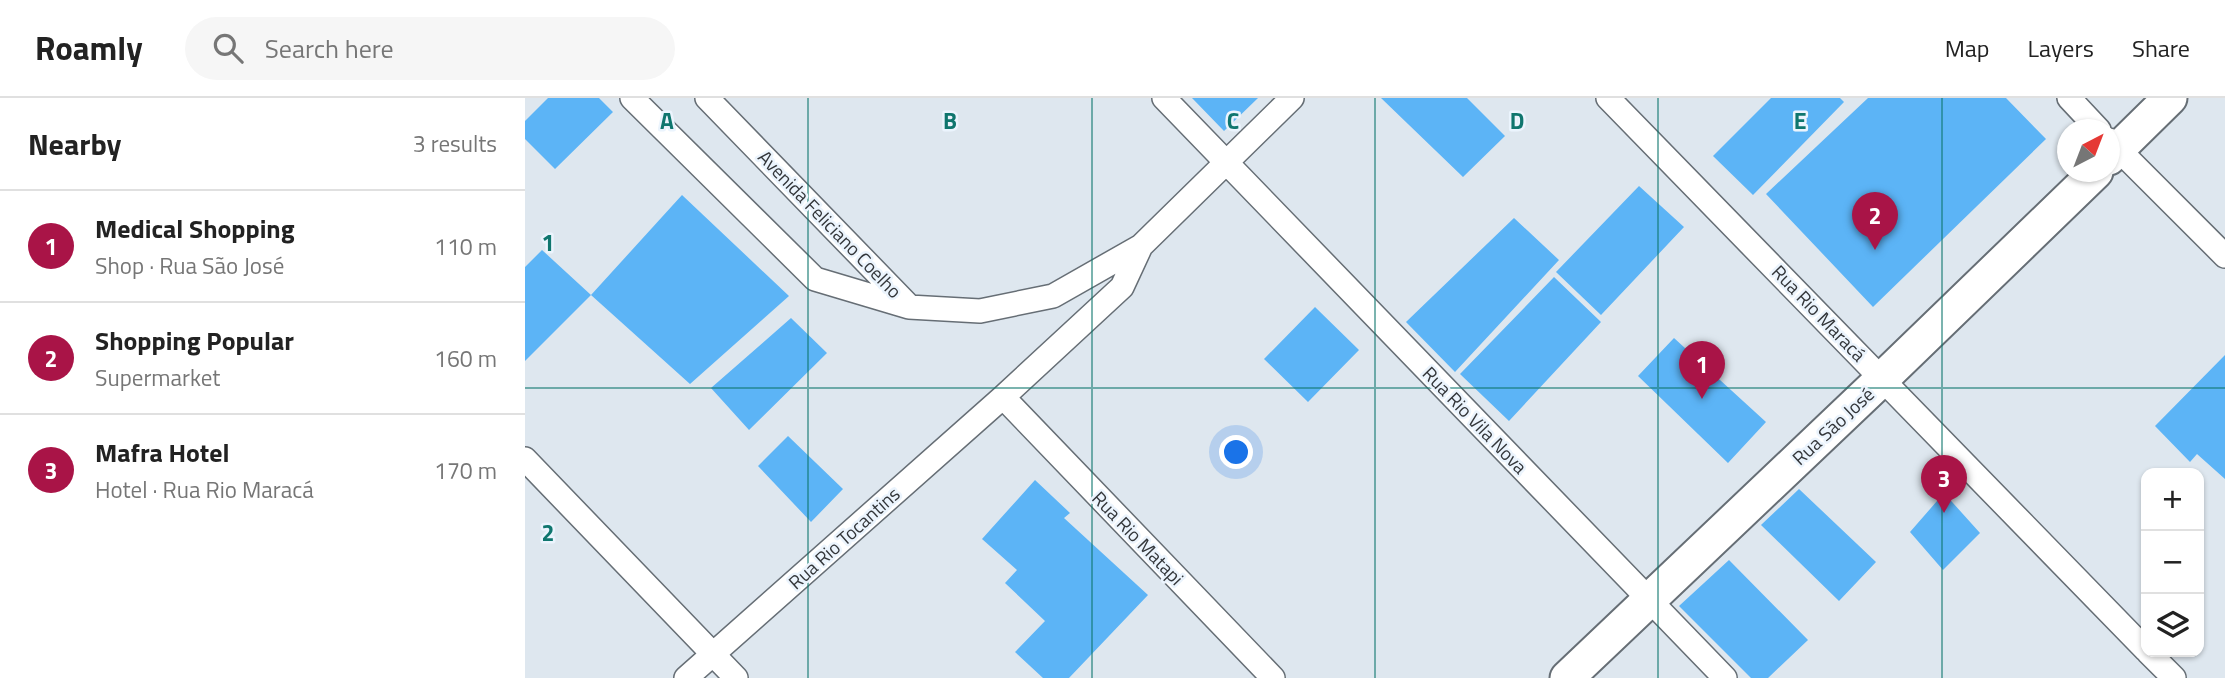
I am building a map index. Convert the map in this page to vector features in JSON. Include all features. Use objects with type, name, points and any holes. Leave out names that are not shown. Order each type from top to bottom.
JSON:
[{"type":"main road","name":"Rua São José","points":[[2120,139],[2170,98]]},
{"type":"main road","name":"Rua São José","points":[[1567,678],[1884,379],[2075,182]]},
{"type":"street","name":"Avenida Feliciano Coelho","points":[[632,98],[815,279],[909,306]]},
{"type":"street","name":"Avenida Feliciano Coelho","points":[[707,98],[909,306]]},
{"type":"street","name":"Rua Rio Vila Nova","points":[[1164,98],[1725,678]]},
{"type":"street","points":[[909,306],[980,312],[1053,296],[1142,246],[1292,98]]},
{"type":"street","name":"Rua Rio Maracá","points":[[1608,98],[2141,645]]},
{"type":"street","points":[[2069,98],[2084,119]]},
{"type":"street","points":[[2120,162],[2225,256]]},
{"type":"street","name":"Rua Rio Tocantins","points":[[686,678],[1003,397],[1122,287],[1142,246]]},
{"type":"street","name":"Rua Rio Matapi","points":[[1003,397],[1273,678]]},
{"type":"street","points":[[525,459],[736,678]]},
{"type":"street","name":"Rua Rio Maracá","points":[[2153,657],[2174,678]]},
{"type":"building","points":[[548,98],[599,98],[613,112],[555,169],[525,139],[525,121]]},
{"type":"building","points":[[1192,98],[1258,98],[1224,131]]},
{"type":"building","points":[[1381,98],[1467,98],[1505,136],[1463,177]]},
{"type":"building","points":[[1771,98],[1840,98],[1844,102],[1753,195],[1713,156]]},
{"type":"building","points":[[1868,98],[2006,98],[2046,139],[1873,307],[1766,194]]},
{"type":"building","points":[[1639,186],[1684,227],[1601,315],[1556,272]]},
{"type":"building","points":[[682,195],[789,296],[690,384],[591,295]]},
{"type":"building","points":[[1514,218],[1559,260],[1455,372],[1406,322]]},
{"type":"building","points":[[542,250],[591,295],[525,361],[525,267]]},
{"type":"building","points":[[1554,277],[1601,322],[1509,421],[1460,374]]},
{"type":"building","points":[[1315,307],[1359,350],[1308,402],[1264,359]]},
{"type":"building","points":[[791,318],[827,353],[749,430],[711,388]]},
{"type":"building","points":[[1674,338],[1766,422],[1728,463],[1638,376]]},
{"type":"building","points":[[2225,355],[2225,479],[2197,454],[2190,462],[2155,426]]},
{"type":"building","points":[[788,436],[843,489],[811,522],[758,466]]},
{"type":"building","points":[[1035,480],[1070,513],[1064,518],[1148,595],[1069,678],[1043,678],[1015,652],[1045,621],[1005,583],[1017,570],[982,539]]},
{"type":"building","points":[[1799,489],[1876,562],[1839,601],[1761,525]]},
{"type":"building","points":[[1944,493],[1980,533],[1943,570],[1910,532]]},
{"type":"building","points":[[1729,560],[1808,640],[1768,678],[1751,678],[1679,606]]},
{"type":"place","name":"Shopping Popular","points":[[1875,250]]},
{"type":"place","name":"Medical Shopping","points":[[1702,399]]},
{"type":"place","name":"Mafra Hotel","points":[[1944,513]]}]
